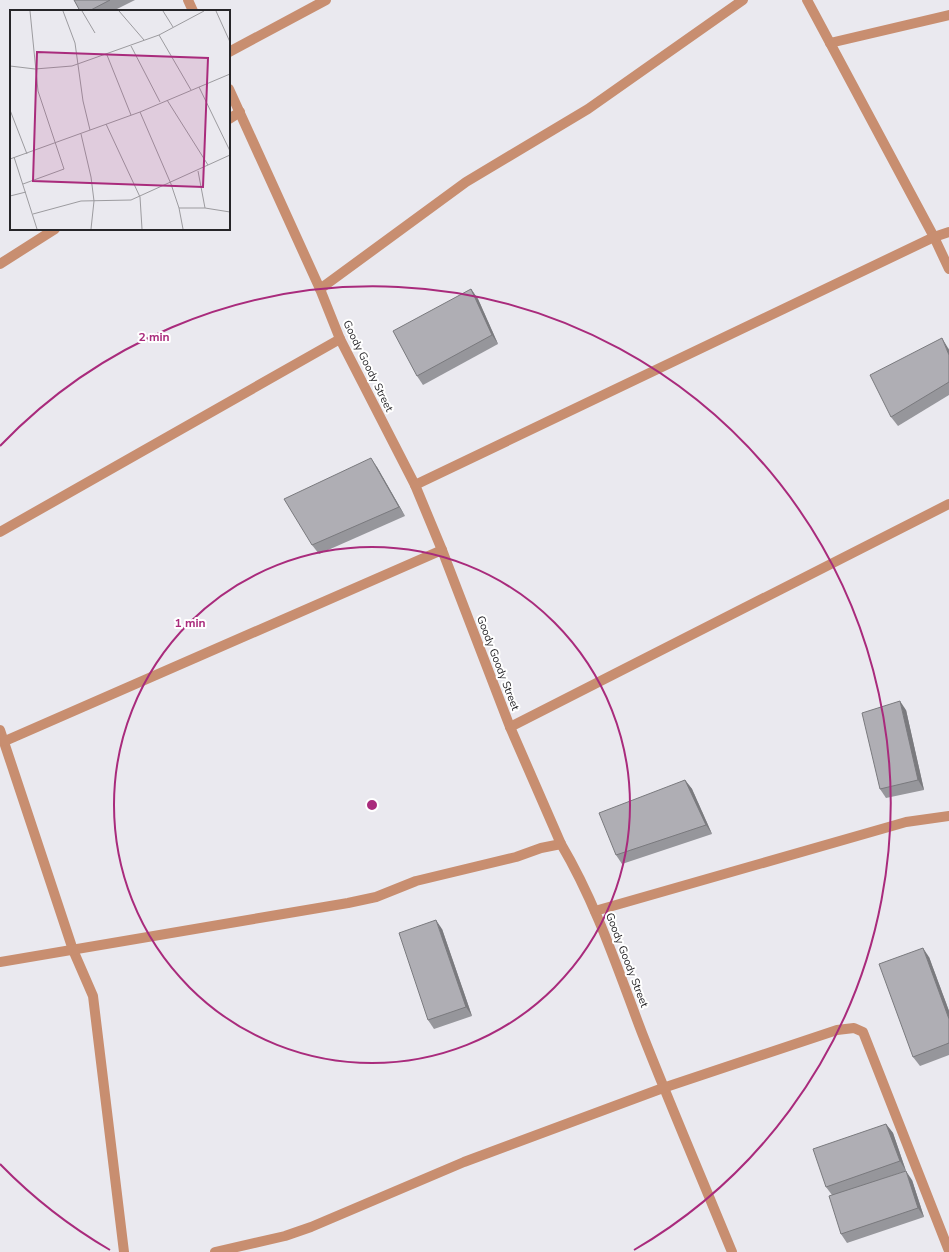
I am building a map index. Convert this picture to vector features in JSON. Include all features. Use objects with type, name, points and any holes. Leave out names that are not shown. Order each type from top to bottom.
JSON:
[{"type":"street","points":[[188,0],[193,10]]},
{"type":"street","points":[[230,51],[326,0]]},
{"type":"street","points":[[320,290],[466,182],[588,108],[743,0]]},
{"type":"street","points":[[808,0],[934,237],[949,269]]},
{"type":"street","points":[[830,42],[949,15]]},
{"type":"street","name":"Goody Goody Street","points":[[230,90],[320,290],[340,339],[415,485],[442,550],[510,727],[561,844],[572,861],[595,911],[663,1088],[732,1252]]},
{"type":"street","points":[[230,118],[240,112]]},
{"type":"street","points":[[0,264],[53,230]]},
{"type":"street","points":[[415,485],[934,237],[949,232]]},
{"type":"street","points":[[0,532],[340,339]]},
{"type":"street","points":[[510,727],[949,504]]},
{"type":"street","points":[[5,741],[442,550]]},
{"type":"street","points":[[0,730],[5,741],[73,950],[93,996],[124,1252]]},
{"type":"street","points":[[595,911],[906,822],[949,816]]},
{"type":"street","points":[[0,962],[348,903],[376,897],[416,881],[561,844]]},
{"type":"street","points":[[215,1252],[285,1236],[311,1227],[464,1162],[663,1088],[837,1030],[854,1028],[863,1032],[949,1251]]},
{"type":"building","points":[[74,0],[110,0],[91,10],[79,10]]},
{"type":"building","points":[[471,289],[492,335],[417,376],[393,331]]},
{"type":"building","points":[[942,338],[949,355],[949,382],[891,417],[870,375]]},
{"type":"building","points":[[371,458],[399,507],[312,545],[284,499]]},
{"type":"building","points":[[900,701],[918,780],[880,789],[862,713]]},
{"type":"building","points":[[685,780],[706,825],[616,855],[599,813]]},
{"type":"building","points":[[436,920],[466,1007],[428,1020],[399,933]]},
{"type":"building","points":[[923,948],[949,1019],[949,1043],[913,1057],[879,964]]},
{"type":"building","points":[[886,1124],[900,1161],[826,1187],[813,1149]]},
{"type":"building","points":[[906,1171],[918,1208],[841,1234],[829,1196]]}]
